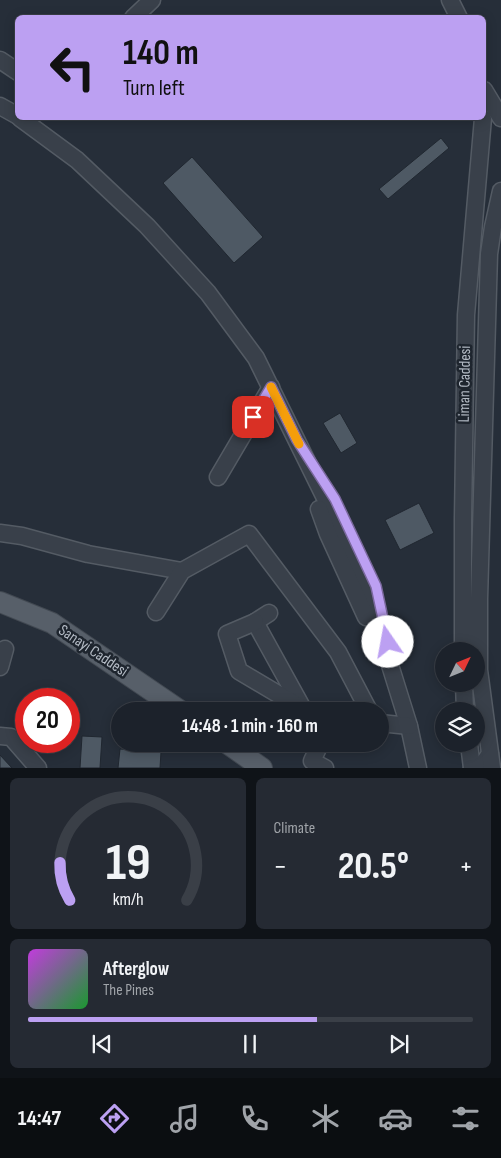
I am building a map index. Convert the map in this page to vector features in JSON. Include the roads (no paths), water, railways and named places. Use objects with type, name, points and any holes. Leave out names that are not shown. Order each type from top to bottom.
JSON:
[{"type":"main road","name":"Sanayi Caddesi","points":[[0,602],[34,614],[52,623],[168,702]]},
{"type":"main road","points":[[239,752],[262,768]]},
{"type":"street","points":[[136,15],[152,0]]},
{"type":"street","points":[[450,0],[458,15]]},
{"type":"street","points":[[0,60],[15,70]]},
{"type":"street","points":[[486,93],[501,118]]},
{"type":"street","points":[[0,106],[15,115]]},
{"type":"street","points":[[23,120],[77,160],[147,226],[208,293],[256,358],[297,440],[328,534],[396,680],[418,768]]},
{"type":"street","name":"Liman Caddesi","points":[[463,642],[466,314],[483,120]]},
{"type":"street","points":[[470,752],[472,768],[480,768],[491,761],[483,716],[479,670],[479,599],[489,254],[501,191]]},
{"type":"street","points":[[218,476],[271,387]]},
{"type":"street","points":[[0,533],[22,536],[88,554],[182,571]]},
{"type":"street","points":[[156,612],[182,571],[249,534],[338,652],[364,702]]},
{"type":"street","points":[[269,613],[255,622],[227,634],[239,671],[294,702]]},
{"type":"street","points":[[255,622],[303,702]]},
{"type":"street","points":[[0,667],[5,649]]},
{"type":"street","points":[[389,724],[409,726]]},
{"type":"street","points":[[0,736],[11,736],[38,768]]},
{"type":"street","points":[[316,752],[312,761],[325,768]]}]
